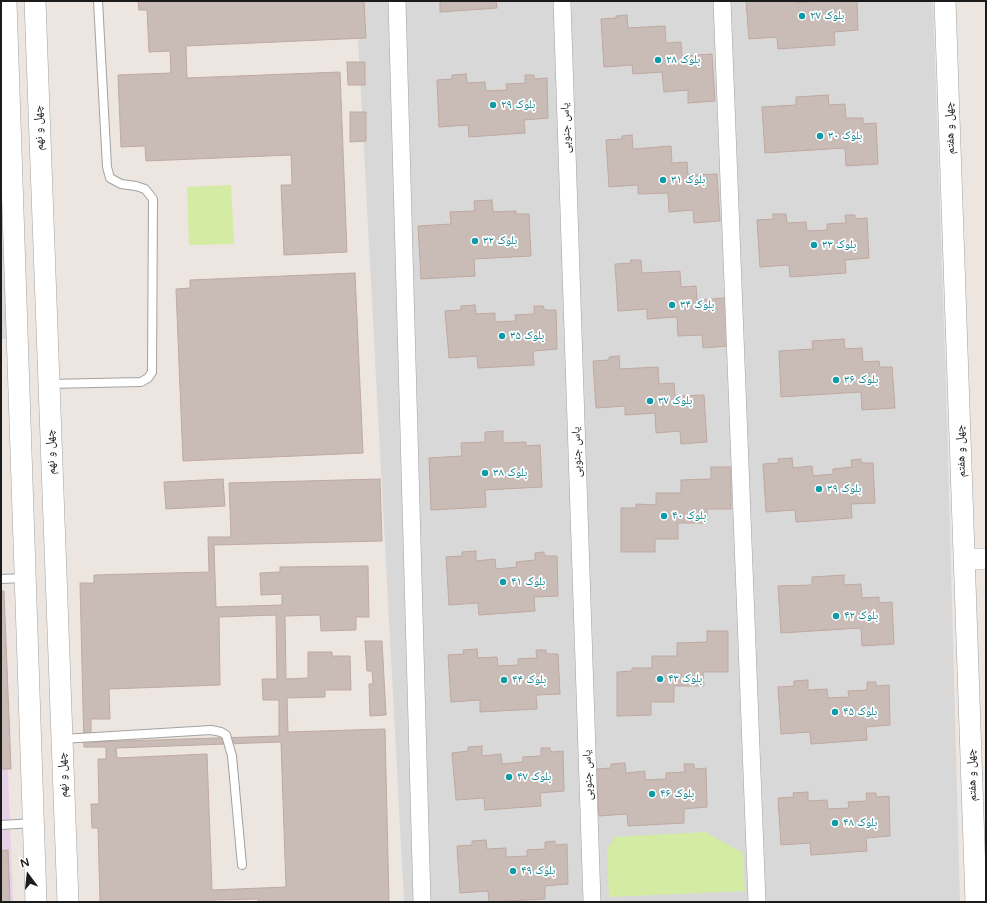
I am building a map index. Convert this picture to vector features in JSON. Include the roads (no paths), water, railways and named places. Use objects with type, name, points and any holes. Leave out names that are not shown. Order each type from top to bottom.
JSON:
[{"type":"street","points":[[6,1],[4,44],[8,257],[26,578],[36,902]]},
{"type":"street","name":"چهل و نهم","points":[[35,1],[68,902]]},
{"type":"street","points":[[397,1],[422,902]]},
{"type":"street","name":"یاس جنوبی","points":[[562,1],[592,902]]},
{"type":"street","points":[[722,1],[757,902]]},
{"type":"street","name":"چهل و هفتم","points":[[945,1],[976,902]]},
{"type":"street","points":[[964,559],[986,558]]},
{"type":"lane","points":[[49,384],[141,382],[148,378],[152,372],[153,199],[145,190],[136,186],[120,184],[110,178],[107,167],[98,1]]},
{"type":"lane","points":[[1,578],[26,578]]},
{"type":"lane","points":[[62,739],[211,730],[221,732],[226,735],[232,756],[242,865]]},
{"type":"lane","points":[[1,825],[34,823]]},
{"type":"place","name":"بلوک ۲۷","points":[[802,16]]},
{"type":"place","name":"بلوک ۲۸","points":[[658,60]]},
{"type":"place","name":"بلوک ۲۹","points":[[493,105]]},
{"type":"place","name":"بلوک ۳۰","points":[[820,136]]},
{"type":"place","name":"بلوک ۳۱","points":[[663,180]]},
{"type":"place","name":"بلوک ۳۲","points":[[475,241]]},
{"type":"place","name":"بلوک ۳۳","points":[[814,245]]},
{"type":"place","name":"بلوک ۳۴","points":[[672,305]]},
{"type":"place","name":"بلوک ۳۵","points":[[502,336]]},
{"type":"place","name":"بلوک ۳۶","points":[[836,380]]},
{"type":"place","name":"بلوک ۳۷","points":[[650,401]]},
{"type":"place","name":"بلوک ۳۸","points":[[485,473]]},
{"type":"place","name":"بلوک ۳۹","points":[[819,489]]},
{"type":"place","name":"بلوک ۴۰","points":[[664,516]]},
{"type":"place","name":"بلوک ۴۱","points":[[503,582]]},
{"type":"place","name":"بلوک ۴۲","points":[[836,616]]},
{"type":"place","name":"بلوک ۴۳","points":[[660,679]]},
{"type":"place","name":"بلوک ۴۴","points":[[504,680]]},
{"type":"place","name":"بلوک ۴۵","points":[[835,712]]},
{"type":"place","name":"بلوک ۴۷","points":[[509,777]]},
{"type":"place","name":"بلوک ۴۶","points":[[652,794]]},
{"type":"place","name":"بلوک ۴۸","points":[[835,823]]},
{"type":"place","name":"بلوک ۴۹","points":[[513,871]]}]
